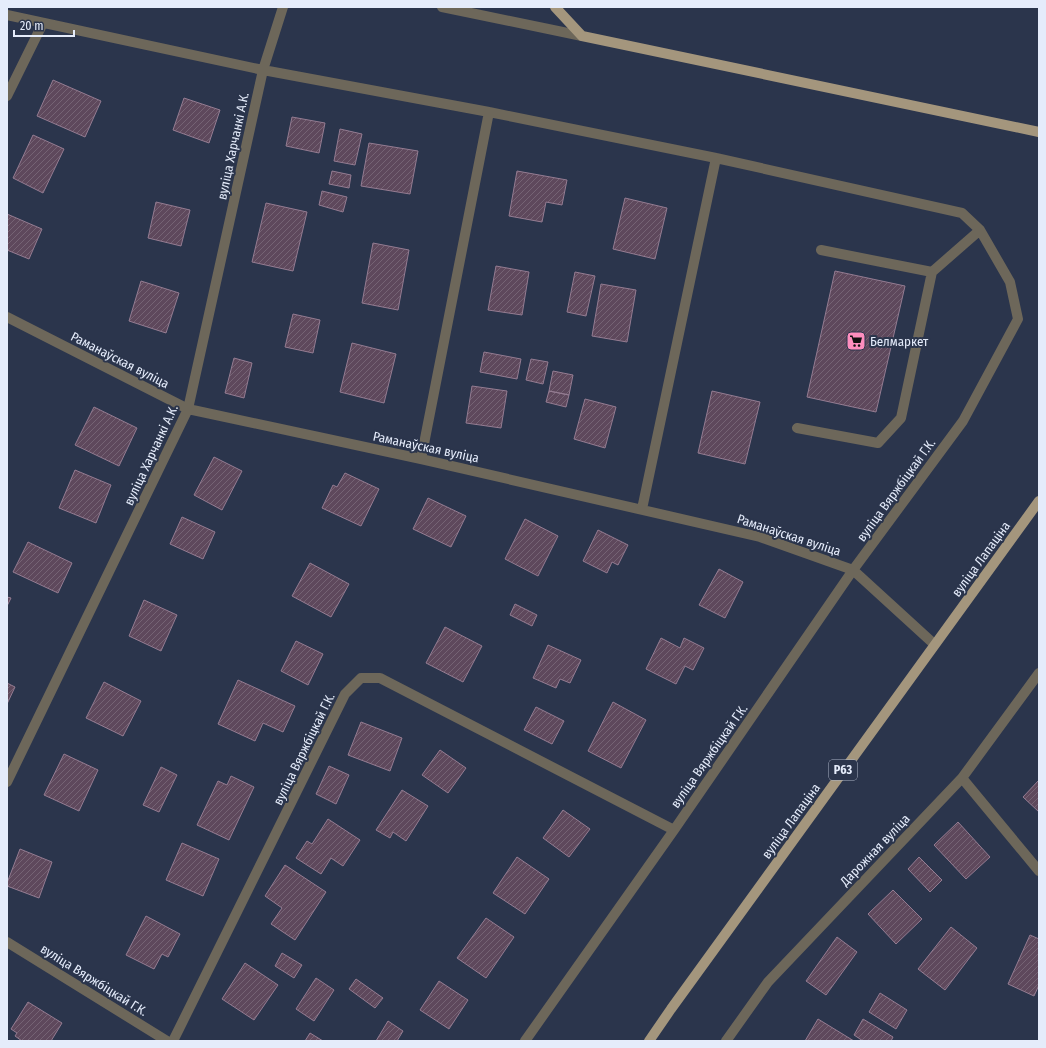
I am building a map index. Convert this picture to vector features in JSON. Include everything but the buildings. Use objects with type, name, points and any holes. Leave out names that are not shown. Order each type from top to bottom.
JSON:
[{"type":"main road","points":[[555,7],[582,36],[1039,132]]},
{"type":"main road","name":"вуліца Лапаціна","points":[[649,1041],[671,1008],[1039,501]]},
{"type":"street","name":"вуліца Харчанкі А.К.","points":[[7,782],[188,409],[263,70],[283,7]]},
{"type":"street","points":[[442,7],[582,36]]},
{"type":"street","name":"вуліца Вяржбіцкай Г.К.","points":[[7,15],[263,70],[489,112],[716,158],[962,213],[980,230],[1010,282],[1018,319],[963,421],[853,570],[674,830],[525,1041]]},
{"type":"street","points":[[7,96],[43,23]]},
{"type":"street","points":[[421,459],[489,112]]},
{"type":"street","points":[[642,509],[716,158]]},
{"type":"street","points":[[798,428],[878,443],[901,418],[932,272],[980,230]]},
{"type":"street","points":[[821,250],[932,272]]},
{"type":"street","name":"Раманаўская вуліца","points":[[7,317],[188,409],[421,459],[760,537],[853,570]]},
{"type":"street","points":[[853,570],[934,644]]},
{"type":"street","name":"Дарожная вуліца","points":[[726,1041],[768,982],[962,778],[1039,673]]},
{"type":"street","name":"вуліца Вяржбіцкай Г.К.","points":[[174,1041],[345,694],[361,678],[380,678],[674,830]]},
{"type":"street","points":[[962,778],[1039,871]]},
{"type":"street","name":"вуліца Вяржбіцкай Г.К.","points":[[7,942],[167,1041]]},
{"type":"place","name":"Белмаркет","points":[[856,341]]}]
